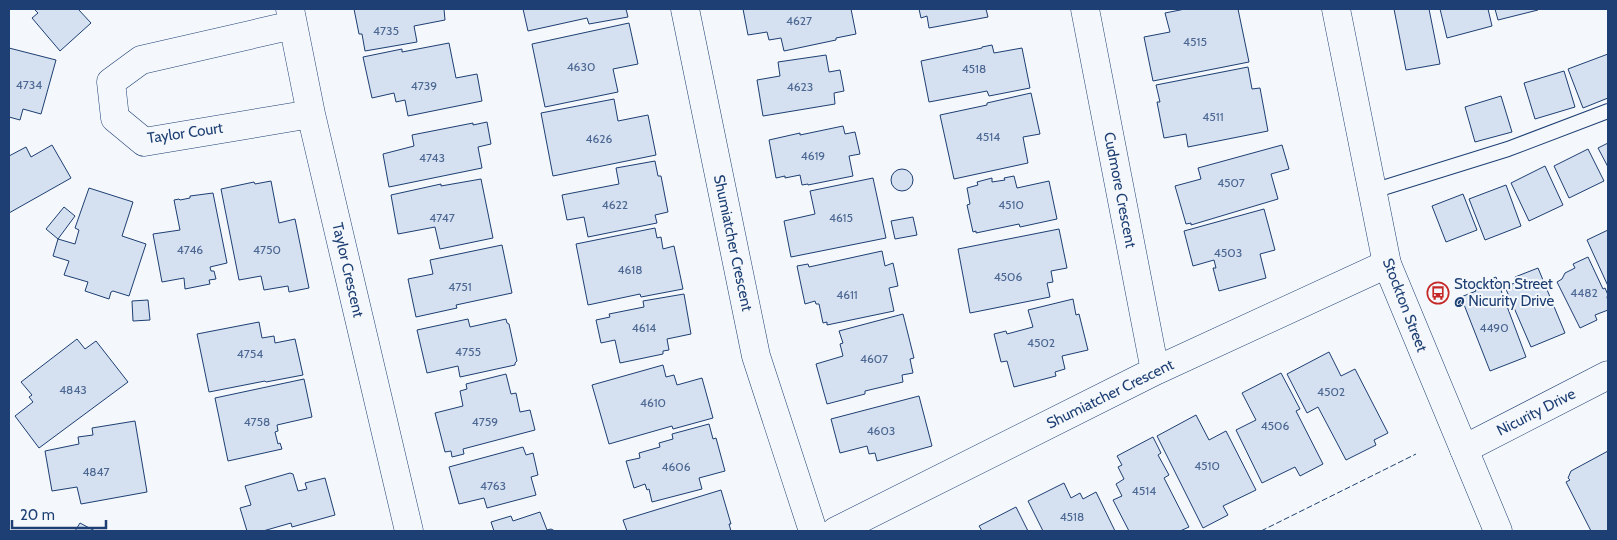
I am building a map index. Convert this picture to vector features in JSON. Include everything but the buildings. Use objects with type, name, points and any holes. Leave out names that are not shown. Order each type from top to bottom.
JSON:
[{"type":"street","name":"Shumiatcher Crescent","points":[[685,9],[756,356],[813,531]]},
{"type":"street","name":"Cudmore Crescent","points":[[1085,9],[1155,371]]},
{"type":"street","name":"Stockton Street","points":[[1336,9],[1387,264],[1498,531]]},
{"type":"street","name":"Taylor Crescent","points":[[291,17],[311,114],[410,531]]},
{"type":"street","name":"Taylor Court","points":[[291,17],[141,60],[111,82],[115,118],[144,142],[311,114]]},
{"type":"street","name":"Shumiatcher Crescent","points":[[836,531],[1155,371],[1387,264]]},
{"type":"street","name":"Nicurity Drive","points":[[1464,449],[1608,375]]},
{"type":"lane","points":[[1372,191],[1508,149],[1608,111]]},
{"type":"fence","points":[[1261,531],[1416,454]]},
{"type":"place","name":"Stockton Street @ Nicurity Drive","points":[[1438,293]]}]
